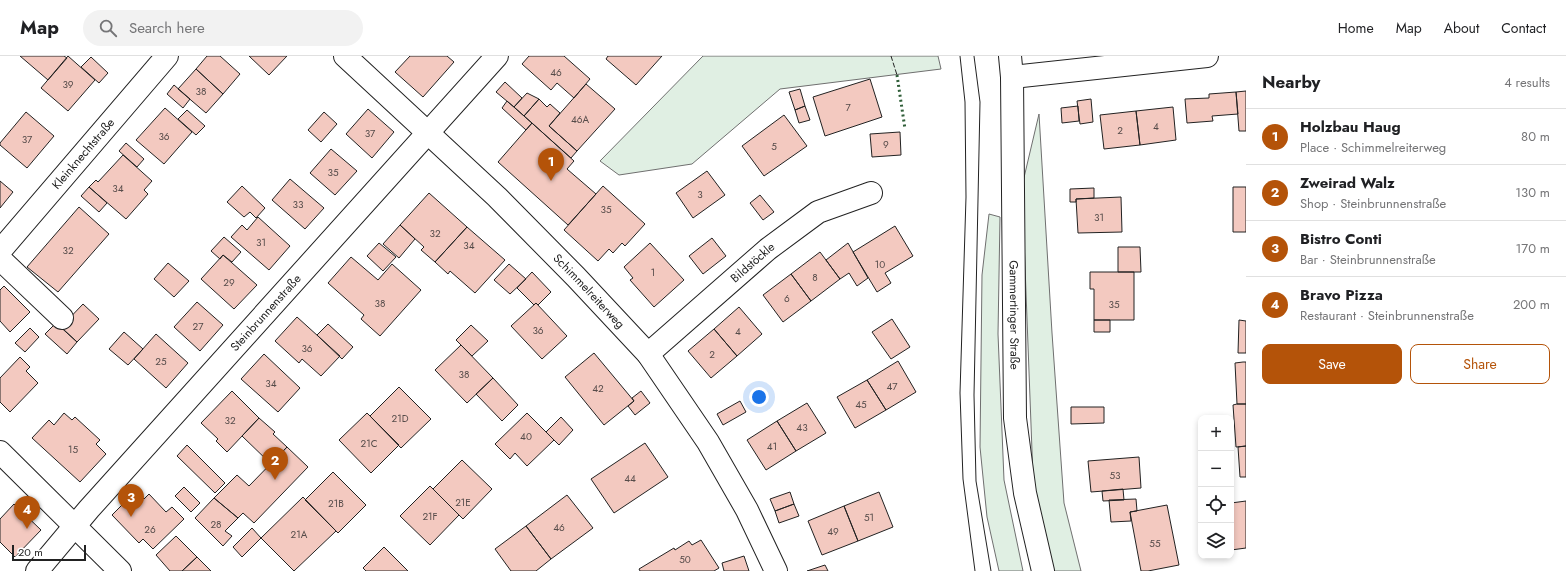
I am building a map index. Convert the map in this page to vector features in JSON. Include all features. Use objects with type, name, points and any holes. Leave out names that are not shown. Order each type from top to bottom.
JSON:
[{"type":"street","name":"Kleinknechtstraße","points":[[0,251],[167,56]]},
{"type":"street","name":"Schimmelreiterweg","points":[[345,56],[497,197],[576,277],[648,354],[708,442],[747,510],[776,571]]},
{"type":"street","name":"Steinbrunnenstraße","points":[[37,571],[497,56]]},
{"type":"street","points":[[1011,66],[1194,57]]},
{"type":"street","name":"Gammertinger Straße","points":[[1011,66],[1015,418],[1025,493],[1043,571]]},
{"type":"street","name":"Bildstöckle","points":[[648,354],[768,249],[818,212],[871,193]]},
{"type":"street","points":[[0,259],[62,318]]},
{"type":"street","points":[[0,452],[120,571]]},
{"type":"green space","points":[[703,56],[938,56],[941,69],[780,89],[692,164],[619,175],[600,161]]},
{"type":"green space","points":[[1039,114],[1064,503],[1081,571],[1051,571],[1034,504],[1022,186]]},
{"type":"green space","points":[[989,214],[1000,217],[998,334],[1004,480],[1023,571],[999,571],[987,517],[980,447],[982,275]]},
{"type":"building","points":[[20,56],[64,56],[67,58],[48,80]]},
{"type":"building","points":[[68,56],[95,80],[68,111],[41,88]]},
{"type":"building","points":[[207,56],[220,56],[240,74],[223,94],[196,69]]},
{"type":"building","points":[[249,56],[287,56],[269,75]]},
{"type":"building","points":[[410,56],[447,56],[454,62],[423,97],[395,72]]},
{"type":"building","points":[[529,56],[564,56],[590,79],[574,98],[557,83],[551,90],[522,64]]},
{"type":"building","points":[[608,56],[662,56],[636,85],[606,59]]},
{"type":"building","points":[[91,57],[108,73],[99,83],[81,67]]},
{"type":"building","points":[[196,69],[223,94],[206,113],[178,89]]},
{"type":"building","points":[[870,79],[882,117],[825,136],[813,97]]},
{"type":"building","points":[[505,82],[522,98],[514,107],[496,92]]},
{"type":"building","points":[[586,84],[615,109],[577,151],[549,126]]},
{"type":"building","points":[[174,85],[190,99],[183,108],[167,94]]},
{"type":"building","points":[[800,89],[805,106],[795,110],[789,92]]},
{"type":"building","points":[[1246,91],[1246,131],[1239,131],[1236,92]]},
{"type":"building","points":[[1236,92],[1238,114],[1212,116],[1213,121],[1187,123],[1185,99],[1209,98],[1209,94]]},
{"type":"building","points":[[527,93],[539,99],[524,116],[514,107]]},
{"type":"building","points":[[539,99],[547,107],[550,104],[560,113],[549,126],[577,151],[571,158],[524,116]]},
{"type":"building","points":[[1091,99],[1093,122],[1080,124],[1077,101]]},
{"type":"building","points":[[507,101],[532,123],[526,130],[502,108]]},
{"type":"building","points":[[805,106],[810,120],[799,123],[795,110]]},
{"type":"building","points":[[1078,106],[1079,121],[1062,123],[1061,108]]},
{"type":"building","points":[[1173,107],[1176,140],[1140,145],[1136,111]]},
{"type":"building","points":[[165,108],[192,132],[164,164],[136,140]]},
{"type":"building","points":[[368,109],[394,132],[372,158],[346,134]]},
{"type":"building","points":[[187,110],[205,126],[196,135],[178,119]]},
{"type":"building","points":[[1136,111],[1140,145],[1104,149],[1100,115]]},
{"type":"building","points":[[26,112],[54,136],[27,168],[0,145],[0,143]]},
{"type":"building","points":[[324,112],[337,124],[321,142],[308,130]]},
{"type":"building","points":[[784,115],[807,146],[764,176],[742,146]]},
{"type":"building","points":[[532,123],[574,161],[567,169],[596,194],[568,225],[498,162]]},
{"type":"building","points":[[900,132],[901,155],[872,157],[870,134]]},
{"type":"building","points":[[126,143],[144,159],[137,167],[119,151]]},
{"type":"building","points":[[331,149],[357,171],[335,195],[310,173]]},
{"type":"building","points":[[123,155],[152,181],[144,190],[148,194],[126,219],[89,187],[96,180],[98,182]]},
{"type":"building","points":[[707,171],[725,195],[693,218],[676,193]]},
{"type":"building","points":[[290,179],[324,208],[305,229],[272,200]]},
{"type":"building","points":[[0,181],[13,192],[0,208]]},
{"type":"building","points":[[242,186],[265,208],[256,218],[250,212],[244,217],[227,202]]},
{"type":"building","points":[[603,186],[645,224],[625,246],[622,243],[613,253],[609,249],[598,261],[564,230]]},
{"type":"building","points":[[89,187],[107,203],[99,212],[81,196]]},
{"type":"building","points":[[1233,187],[1246,187],[1246,232],[1233,232]]},
{"type":"building","points":[[1094,188],[1094,198],[1076,199],[1076,202],[1070,202],[1070,189]]},
{"type":"building","points":[[429,193],[467,227],[435,262],[421,250],[424,247],[400,225]]},
{"type":"building","points":[[760,195],[774,212],[763,220],[750,203]]},
{"type":"building","points":[[1121,197],[1122,232],[1078,233],[1076,199]]},
{"type":"building","points":[[79,207],[109,234],[58,292],[27,267]]},
{"type":"building","points":[[258,217],[290,246],[269,270],[231,237],[242,225],[247,230]]},
{"type":"building","points":[[400,225],[415,239],[399,258],[383,244]]},
{"type":"building","points":[[895,226],[913,256],[885,273],[891,283],[877,292],[853,252]]},
{"type":"building","points":[[467,227],[505,260],[475,293],[450,271],[448,274],[435,262]]},
{"type":"building","points":[[224,237],[241,252],[232,262],[223,255],[220,259],[211,251]]},
{"type":"building","points":[[712,238],[726,256],[703,274],[689,256]]},
{"type":"building","points":[[379,243],[396,257],[383,271],[367,256]]},
{"type":"building","points":[[650,243],[684,280],[654,307],[630,280],[633,278],[624,267]]},
{"type":"building","points":[[848,243],[868,278],[857,286],[849,273],[840,279],[826,260]]},
{"type":"building","points":[[1118,247],[1140,247],[1141,272],[1118,272]]},
{"type":"building","points":[[820,252],[840,279],[811,301],[791,274]]},
{"type":"building","points":[[223,255],[257,285],[234,309],[201,279]]},
{"type":"building","points":[[351,257],[378,280],[392,264],[421,290],[380,336],[361,319],[364,315],[328,283]]},
{"type":"building","points":[[168,263],[189,281],[174,297],[154,279]]},
{"type":"building","points":[[509,264],[526,279],[510,294],[494,280]]},
{"type":"building","points":[[532,272],[551,292],[538,305],[536,303],[534,305],[517,288]]},
{"type":"building","points":[[1090,272],[1134,272],[1134,320],[1094,320],[1094,289],[1090,289]]},
{"type":"building","points":[[791,274],[811,301],[783,322],[763,295]]},
{"type":"building","points":[[4,286],[30,312],[10,332],[0,321],[0,290]]},
{"type":"building","points":[[197,302],[223,325],[200,351],[174,327]]},
{"type":"building","points":[[536,303],[567,336],[542,359],[511,326]]},
{"type":"building","points":[[83,304],[99,319],[77,342],[61,327]]},
{"type":"building","points":[[739,307],[762,334],[737,356],[714,329]]},
{"type":"building","points":[[297,317],[340,356],[321,376],[302,359],[299,363],[275,341]]},
{"type":"building","points":[[892,319],[910,347],[891,359],[872,332]]},
{"type":"building","points":[[1094,320],[1110,320],[1110,332],[1094,332]]},
{"type":"building","points":[[1239,320],[1246,321],[1246,353],[1238,353]]},
{"type":"building","points":[[56,323],[77,342],[67,354],[45,334]]},
{"type":"building","points":[[328,324],[353,347],[342,359],[317,335]]},
{"type":"building","points":[[471,325],[488,341],[472,356],[456,340]]},
{"type":"building","points":[[30,328],[39,337],[25,352],[15,343]]},
{"type":"building","points":[[714,329],[737,356],[711,378],[688,351]]},
{"type":"building","points":[[124,332],[143,349],[128,365],[109,349]]},
{"type":"building","points":[[156,334],[188,363],[166,388],[134,359]]},
{"type":"building","points":[[461,345],[493,378],[467,403],[435,370]]},
{"type":"building","points":[[594,353],[634,401],[604,425],[565,377]]},
{"type":"building","points":[[264,354],[300,388],[278,412],[241,379]]},
{"type":"building","points":[[20,357],[30,367],[26,371],[38,383],[10,412],[0,402],[0,378]]},
{"type":"building","points":[[898,361],[916,392],[886,410],[867,380]]},
{"type":"building","points":[[1246,362],[1246,404],[1237,404],[1235,363]]},
{"type":"building","points":[[493,378],[518,405],[502,421],[476,394]]},
{"type":"building","points":[[867,380],[886,410],[855,428],[837,397]]},
{"type":"building","points":[[399,387],[431,419],[401,448],[370,416]]},
{"type":"building","points":[[232,391],[259,418],[227,452],[216,441],[218,439],[201,423]]},
{"type":"building","points":[[641,391],[650,403],[635,415],[628,406],[634,401],[632,398]]},
{"type":"building","points":[[740,401],[746,412],[723,425],[717,414]]},
{"type":"building","points":[[807,403],[826,433],[796,451],[777,421]]},
{"type":"building","points":[[1246,404],[1246,446],[1236,447],[1233,405]]},
{"type":"building","points":[[1071,407],[1104,407],[1104,423],[1071,424]]},
{"type":"building","points":[[64,413],[72,420],[75,417],[100,440],[96,444],[106,454],[80,482],[32,438],[49,420],[54,425]]},
{"type":"building","points":[[367,413],[399,445],[371,473],[339,440]]},
{"type":"building","points":[[527,413],[554,440],[527,466],[515,453],[510,459],[495,444]]},
{"type":"building","points":[[561,417],[573,430],[559,445],[546,432]]},
{"type":"building","points":[[259,418],[275,432],[273,434],[287,447],[271,464],[242,436]]},
{"type":"building","points":[[777,421],[796,451],[766,470],[747,440]]},
{"type":"building","points":[[645,443],[668,477],[614,513],[591,479]]},
{"type":"building","points":[[187,445],[225,483],[215,493],[177,456]]},
{"type":"building","points":[[1246,446],[1246,477],[1240,477],[1238,447]]},
{"type":"building","points":[[287,447],[308,467],[254,523],[243,513],[238,518],[214,498],[237,475],[249,486]]},
{"type":"building","points":[[1139,457],[1141,488],[1091,492],[1088,461]]},
{"type":"building","points":[[462,460],[492,489],[463,519],[433,489]]},
{"type":"building","points":[[333,472],[366,505],[338,533],[305,500]]},
{"type":"building","points":[[430,486],[459,515],[430,545],[400,516]]},
{"type":"building","points":[[184,487],[200,503],[191,512],[175,496]]},
{"type":"building","points":[[1123,489],[1124,500],[1103,501],[1102,491]]},
{"type":"building","points":[[136,491],[144,499],[149,494],[166,512],[172,507],[184,519],[153,549],[143,539],[139,543],[112,515]]},
{"type":"building","points":[[790,492],[794,504],[775,511],[770,499]]},
{"type":"building","points":[[879,492],[893,527],[858,541],[844,506]]},
{"type":"building","points":[[567,495],[593,528],[551,559],[526,526]]},
{"type":"building","points":[[303,497],[336,531],[294,571],[261,538]]},
{"type":"building","points":[[214,498],[238,518],[225,531],[232,536],[223,546],[195,518]]},
{"type":"building","points":[[1136,499],[1137,511],[1130,512],[1131,521],[1111,522],[1109,500]]},
{"type":"building","points":[[1246,501],[1246,548],[1234,550],[1234,523],[1234,503]]},
{"type":"building","points":[[14,504],[41,530],[15,557],[0,542],[0,519]]},
{"type":"building","points":[[794,504],[799,516],[779,523],[775,511]]},
{"type":"building","points":[[1167,505],[1179,565],[1141,571],[1130,512]]},
{"type":"building","points":[[844,506],[858,541],[822,555],[808,521]]},
{"type":"building","points":[[526,526],[551,559],[536,571],[511,571],[495,549]]},
{"type":"building","points":[[252,528],[261,538],[242,557],[233,547]]},
{"type":"building","points":[[176,536],[197,557],[182,571],[170,571],[156,555]]},
{"type":"building","points":[[701,540],[719,568],[714,571],[640,571],[639,569],[674,548],[675,550],[689,541],[692,545]]},
{"type":"building","points":[[384,547],[408,571],[366,571],[363,568]]},
{"type":"building","points":[[744,556],[749,571],[724,571],[722,563]]},
{"type":"building","points":[[197,557],[211,571],[182,571]]},
{"type":"building","points":[[825,565],[828,571],[807,571]]},
{"type":"tram line","points":[[960,56],[965,102],[966,197],[960,393],[963,479],[975,571]]},
{"type":"tram line","points":[[974,56],[980,102],[974,395],[976,481],[991,571]]},
{"type":"hedge","points":[[897,75],[905,129]]},
{"type":"fence","points":[[891,56],[897,75]]},
{"type":"place","name":"Holzbau Haug","points":[[551,181]]},
{"type":"place","name":"Zweirad Walz","points":[[275,480]]},
{"type":"place","name":"Bistro Conti","points":[[131,517]]},
{"type":"place","name":"Bravo Pizza","points":[[27,529]]}]
